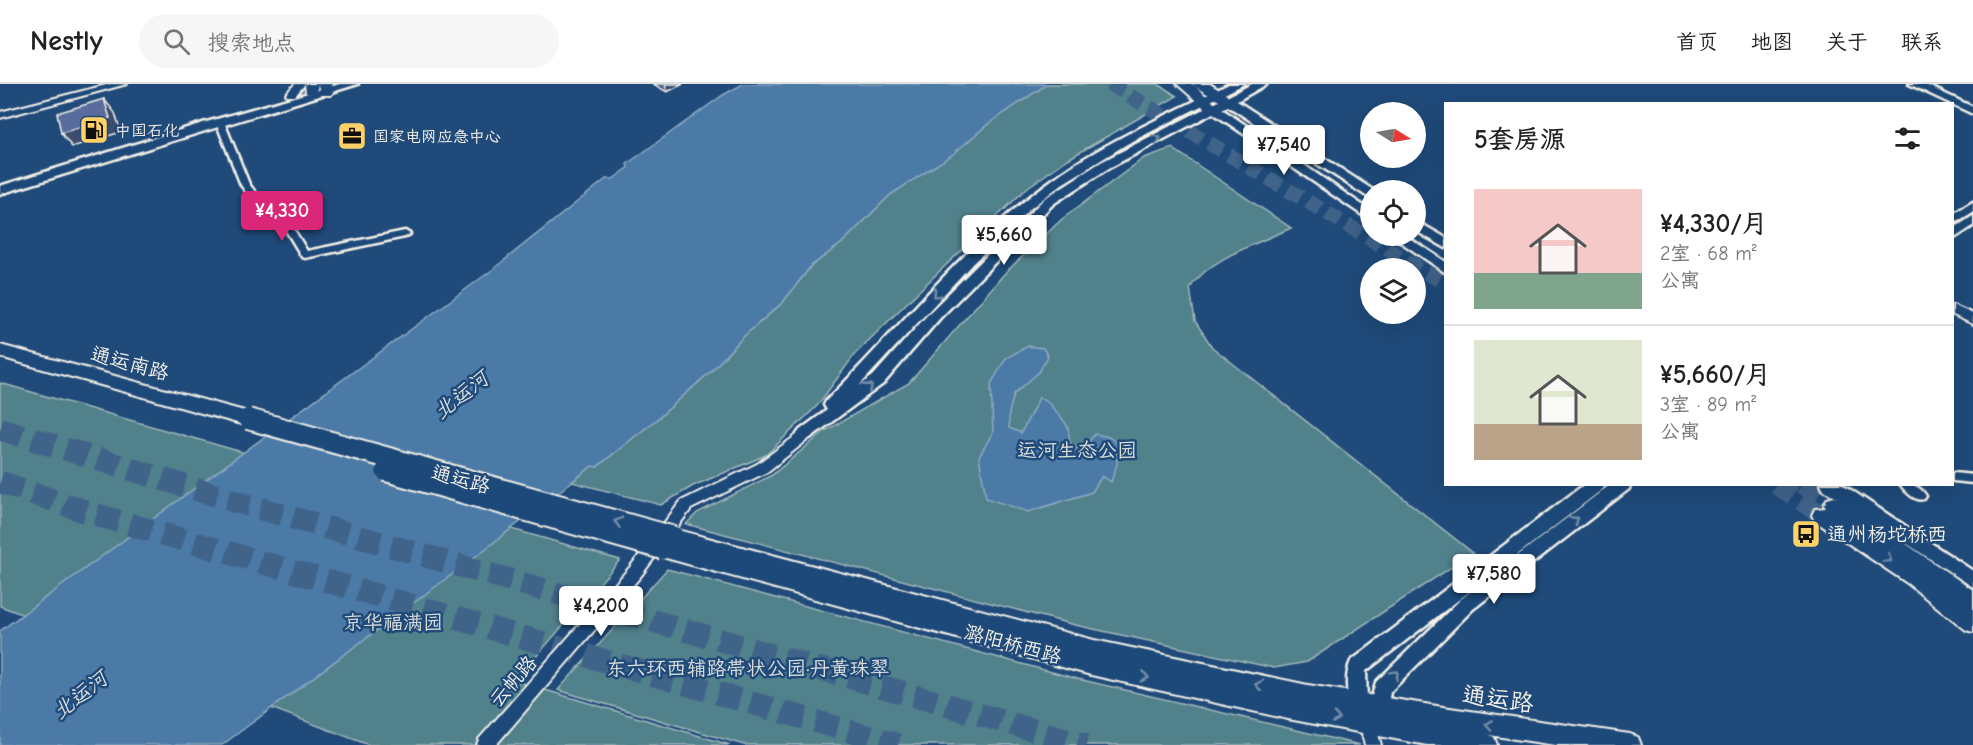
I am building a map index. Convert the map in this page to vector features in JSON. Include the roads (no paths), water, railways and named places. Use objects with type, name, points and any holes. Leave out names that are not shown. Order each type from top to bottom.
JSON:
[{"type":"main road","points":[[0,182],[291,94],[318,87],[352,84]]},
{"type":"main road","points":[[1224,98],[1238,84]]},
{"type":"main road","points":[[805,434],[878,380],[934,315],[1049,201],[1105,165],[1209,106],[1261,84]]},
{"type":"main road","points":[[1915,84],[1973,109]]},
{"type":"main road","points":[[1923,84],[1973,109]]},
{"type":"main road","points":[[1190,85],[1224,98],[1360,188]]},
{"type":"main road","points":[[1190,85],[1209,106],[1360,210]]},
{"type":"main road","points":[[0,190],[220,122],[318,87]]},
{"type":"main road","points":[[1244,131],[1246,125],[1255,124],[1281,142],[1304,151]]},
{"type":"main road","points":[[1954,219],[1973,206]]},
{"type":"main road","points":[[1954,234],[1973,220]]},
{"type":"main road","points":[[1426,231],[1444,243]]},
{"type":"main road","points":[[1413,246],[1444,267]]},
{"type":"main road","name":"通运南路","points":[[0,351],[243,424]]},
{"type":"main road","name":"通运南路","points":[[0,362],[243,424]]},
{"type":"main road","name":"通运路","points":[[243,424],[668,543]]},
{"type":"main road","points":[[1486,745],[1408,733],[1368,710],[1358,667],[1594,486]]},
{"type":"main road","points":[[1368,710],[1382,688],[1467,604],[1620,486]]},
{"type":"main road","points":[[1832,486],[1973,580]]},
{"type":"main road","points":[[1973,601],[1828,510],[1973,623]]},
{"type":"main road","name":"潞阳桥西路","points":[[668,543],[1091,665],[1288,710],[1368,710]]},
{"type":"main road","name":"通运路","points":[[1368,710],[1443,718],[1630,745]]},
{"type":"street","points":[[0,113],[113,85]]},
{"type":"street","points":[[220,122],[245,185],[266,210],[282,217],[305,255],[405,234]]},
{"type":"street","points":[[1954,304],[1973,314]]},
{"type":"street","points":[[1954,310],[1973,320]]},
{"type":"street","name":"云帆路","points":[[485,745],[635,572],[686,505],[762,468],[805,434]]},
{"type":"street","points":[[1954,477],[1973,479]]},
{"type":"street","points":[[1908,486],[1920,496]]},
{"type":"street","points":[[1368,710],[1373,745]]},
{"type":"water","name":"北运河","points":[[743,84],[1047,84],[988,124],[952,155],[890,195],[842,243],[811,266],[783,302],[744,336],[710,372],[663,414],[597,467],[592,466],[462,567],[222,745],[0,745],[0,631],[492,270],[606,179],[613,179],[628,168],[627,164],[723,95]]},
{"type":"water","points":[[1028,346],[1043,348],[1048,356],[1039,372],[1014,394],[1009,413],[1009,428],[1021,433],[1039,398],[1046,400],[1065,423],[1073,449],[1085,446],[1095,434],[1109,437],[1117,443],[1117,464],[1111,482],[1102,476],[1092,492],[1028,512],[986,498],[979,457],[993,432],[991,384],[1006,358]]},
{"type":"tunnel","points":[[1110,84],[1444,283]]},
{"type":"tunnel","points":[[0,429],[234,501],[1086,745]]},
{"type":"tunnel","points":[[0,482],[90,513],[898,745]]},
{"type":"tunnel","points":[[1779,486],[1822,515]]},
{"type":"tunnel","points":[[1805,486],[1834,505]]},
{"type":"place","name":"中国石化","points":[[94,130]]},
{"type":"place","name":"国家电网应急中心","points":[[352,136]]},
{"type":"place","name":"通州杨坨桥西","points":[[1806,534]]},
{"type":"park label","name":"运河生态公园","points":[[1077,450]]},
{"type":"park label","name":"京华福满园","points":[[393,622]]},
{"type":"park label","name":"东六环西辅路带状公园·丹黄珠翠","points":[[748,668]]}]
